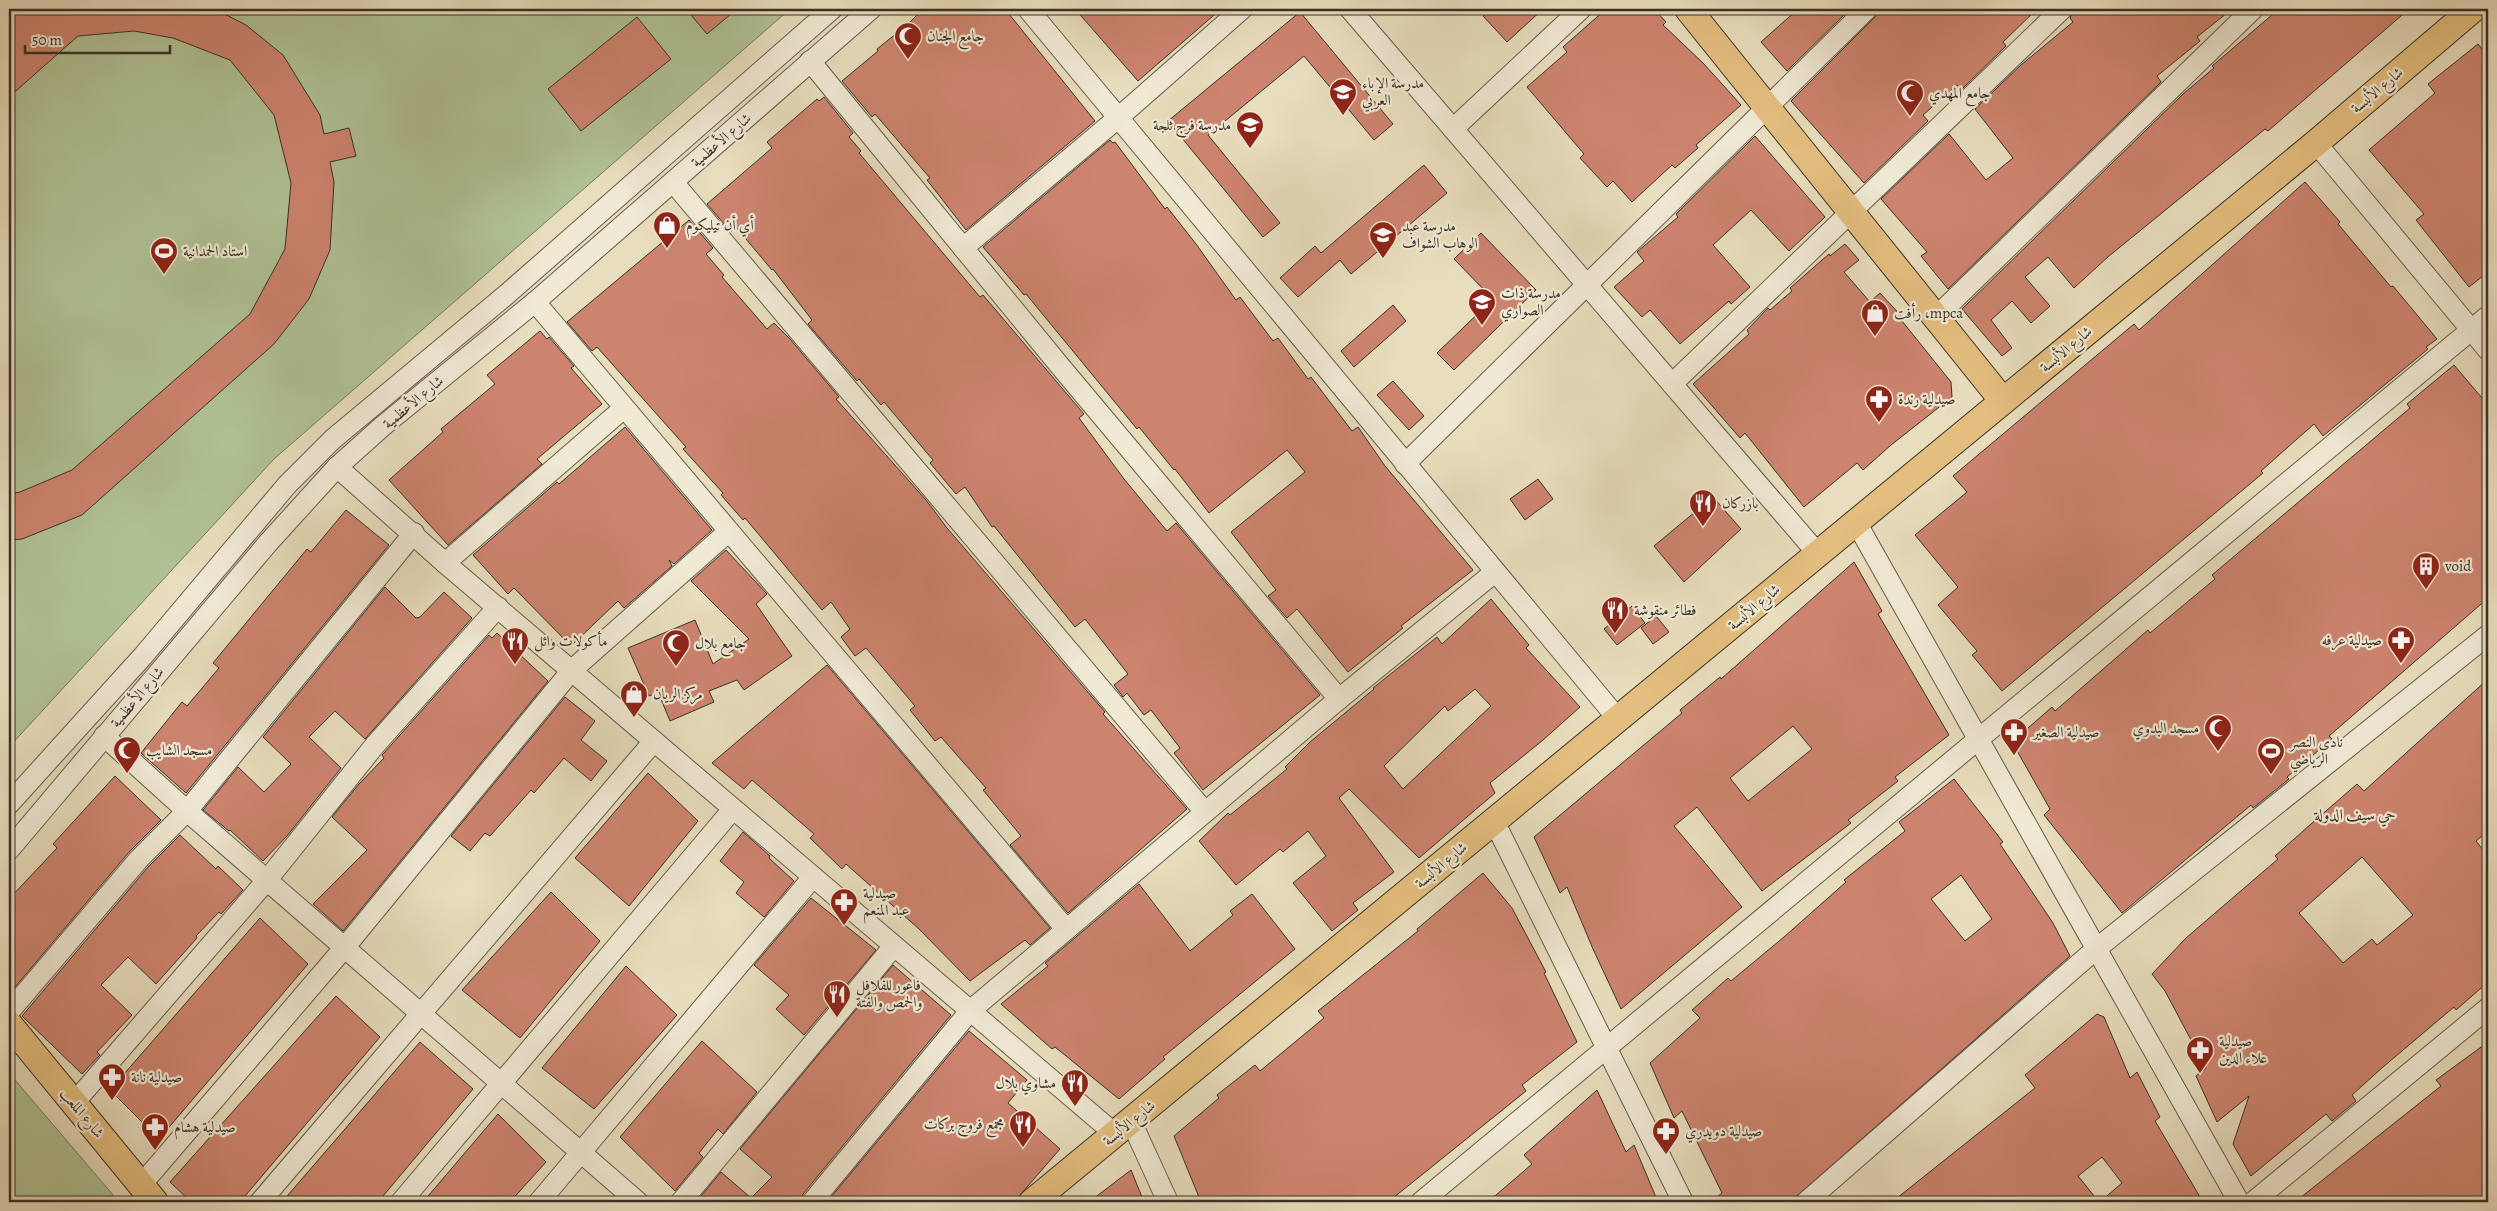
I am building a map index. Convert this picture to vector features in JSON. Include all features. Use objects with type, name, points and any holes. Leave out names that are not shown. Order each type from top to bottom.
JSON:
[{"type":"main road","points":[[1688,9],[2003,400]]},
{"type":"main road","name":"شارع الألبسة","points":[[1032,1202],[2316,142],[2473,9]]},
{"type":"main road","name":"شارع الملعب","points":[[9,1024],[148,1194]]},
{"type":"street","points":[[9,804],[143,656],[287,485],[333,439],[506,295],[832,9]]},
{"type":"street","name":"شارع الأعظمية","points":[[9,850],[268,543],[337,467],[384,425],[535,302],[871,9]]},
{"type":"street","points":[[1028,9],[1618,719]]},
{"type":"street","points":[[963,248],[1118,118],[1242,9]]},
{"type":"street","points":[[1350,9],[1818,554]]},
{"type":"street","points":[[1453,128],[1581,9]]},
{"type":"street","points":[[1406,464],[1766,106],[1867,9]]},
{"type":"street","points":[[1672,384],[2062,9]]},
{"type":"street","points":[[1936,317],[2253,9]]},
{"type":"street","points":[[810,61],[963,248],[1339,699]]},
{"type":"street","points":[[2316,142],[2488,350]]},
{"type":"street","points":[[673,182],[1205,812]]},
{"type":"street","points":[[535,302],[1066,930]]},
{"type":"street","points":[[1421,1202],[1608,1049],[1978,738],[2488,316]]},
{"type":"street","points":[[446,563],[624,408]]},
{"type":"street","points":[[337,467],[446,563],[970,1011],[1123,1128],[1168,1202]]},
{"type":"street","points":[[1856,522],[2239,1202]]},
{"type":"street","points":[[148,1194],[344,947],[572,670],[728,532]]},
{"type":"street","points":[[9,1012],[139,859],[187,811],[414,533]]},
{"type":"street","points":[[812,1202],[970,1011],[1339,699],[1496,572]]},
{"type":"street","points":[[74,1103],[267,880],[375,745],[498,607]]},
{"type":"street","points":[[1806,1202],[2096,949],[2488,635]]},
{"type":"street","points":[[104,736],[187,811],[638,1202]]},
{"type":"street","points":[[260,1202],[654,740]]},
{"type":"street","points":[[401,1202],[733,809]]},
{"type":"street","points":[[1494,821],[1683,1202]]},
{"type":"street","points":[[539,1202],[582,1154],[813,877]]},
{"type":"street","points":[[681,1202],[894,946]]},
{"type":"street","points":[[2253,1202],[2488,1008]]},
{"type":"green space","points":[[9,9],[790,9],[274,459],[9,747]]},
{"type":"green space","points":[[9,1073],[119,1202],[9,1202]]},
{"type":"building","points":[[9,9],[215,9],[246,25],[283,55],[320,115],[324,134],[349,128],[356,156],[330,162],[334,182],[330,250],[309,299],[274,344],[82,515],[22,539],[9,540],[9,494],[20,492],[72,470],[250,314],[285,249],[291,183],[274,115],[230,60],[173,38],[134,31],[78,36],[9,97]]},
{"type":"building","points":[[686,9],[737,9],[707,34]]},
{"type":"building","points":[[923,9],[1005,9],[1095,121],[966,230],[927,180],[930,178],[875,114],[872,117],[842,81]]},
{"type":"building","points":[[1075,9],[1221,9],[1138,81]]},
{"type":"building","points":[[1491,9],[1543,9],[1507,42],[1483,16]]},
{"type":"building","points":[[1606,9],[1654,9],[1666,22],[1663,25],[1703,63],[1741,105],[1696,145],[1698,148],[1675,168],[1672,165],[1632,202],[1613,181],[1607,187],[1580,158],[1584,154],[1527,87],[1567,52],[1563,47]]},
{"type":"building","points":[[1798,9],[1850,9],[1787,71],[1761,42]]},
{"type":"building","points":[[1879,9],[2037,9],[2003,42],[2006,46],[1961,90],[1957,85],[1923,115],[1928,121],[1864,183],[1791,101],[1875,17]]},
{"type":"building","points":[[2074,9],[2232,9],[2197,37],[2200,41],[2157,76],[2161,82],[1948,289],[1921,256],[1927,252],[1881,199],[1949,134],[1986,180],[2013,158],[1975,109],[2021,65],[2073,22],[2070,18]]},
{"type":"building","points":[[2279,9],[2409,9],[2268,131],[2265,129],[2109,256],[2074,288],[2048,257],[2025,277],[2050,306],[2031,323],[2012,301],[1991,320],[2012,348],[2002,356],[1962,309],[2183,94],[2214,68],[2212,66]]},
{"type":"building","points":[[1300,12],[1393,124],[1374,140],[1304,56],[1208,135],[1280,223],[1263,237],[1168,121]]},
{"type":"building","points":[[637,17],[671,59],[581,131],[548,89]]},
{"type":"building","points":[[2478,44],[2488,57],[2488,272],[2469,287],[2416,220],[2424,214],[2369,150],[2435,93],[2428,84]]},
{"type":"building","points":[[824,97],[853,133],[849,137],[861,151],[859,153],[980,297],[983,295],[1084,414],[1079,418],[1124,479],[1167,531],[1176,523],[1320,695],[1203,790],[1174,753],[1180,748],[1151,710],[1144,715],[1127,693],[1123,697],[1114,685],[1128,674],[1085,619],[1075,627],[994,526],[992,527],[965,487],[956,494],[930,463],[933,460],[884,402],[881,405],[859,379],[857,381],[808,324],[812,320],[773,269],[736,227],[731,232],[707,204],[772,148],[767,142],[817,99],[819,101]]},
{"type":"building","points":[[1755,136],[1825,217],[1789,251],[1751,210],[1713,245],[1750,287],[1731,304],[1729,301],[1680,344],[1650,310],[1642,317],[1614,287],[1644,261],[1637,252],[1678,217],[1676,214]]},
{"type":"building","points":[[1110,140],[1113,143],[1115,142],[1165,209],[1167,207],[1236,300],[1240,297],[1273,341],[1278,338],[1308,379],[1311,377],[1352,431],[1358,427],[1385,466],[1473,570],[1401,626],[1403,628],[1348,672],[1297,609],[1287,618],[1268,596],[1276,590],[1231,532],[1305,472],[1287,450],[1209,513],[1175,469],[1139,427],[1137,429],[1026,294],[1024,295],[983,247]]},
{"type":"building","points":[[1424,165],[1447,193],[1351,274],[1340,260],[1298,297],[1280,278],[1315,246],[1321,253]]},
{"type":"building","points":[[2305,182],[2340,222],[2338,224],[2437,339],[2426,347],[2428,349],[2323,436],[2314,424],[2261,471],[2263,473],[2002,691],[1972,655],[1977,651],[1938,605],[1958,587],[1915,535],[1967,492],[1953,476],[2134,324],[2139,330]]},
{"type":"building","points":[[689,220],[713,248],[706,254],[724,275],[722,277],[767,329],[774,323],[790,339],[839,397],[836,399],[926,500],[947,528],[1105,712],[1103,714],[1187,809],[1068,913],[1010,845],[1021,836],[983,790],[986,788],[941,737],[935,741],[910,710],[915,706],[866,648],[855,656],[841,637],[850,629],[831,602],[822,610],[745,518],[743,520],[721,495],[723,493],[683,449],[686,447],[597,347],[592,351],[567,322]]},
{"type":"building","name":"مدرسة ذات الصواري","points":[[1481,233],[1536,290],[1454,370],[1437,353],[1493,299],[1454,259]]},
{"type":"building","points":[[1845,244],[1859,260],[1844,272],[1870,302],[1880,293],[1904,319],[1902,321],[1951,382],[1952,397],[1891,445],[1863,470],[1857,463],[1804,507],[1745,433],[1740,438],[1693,384],[1749,334],[1747,330],[1768,308],[1770,310],[1792,291],[1790,288],[1829,254],[1830,256]]},
{"type":"building","points":[[1393,305],[1406,321],[1354,367],[1341,351]]},
{"type":"building","points":[[540,331],[547,339],[549,337],[574,366],[571,368],[602,404],[537,459],[542,464],[448,545],[389,480],[443,432],[441,429],[495,384],[487,375]]},
{"type":"building","points":[[2454,365],[2488,405],[2488,598],[2329,736],[2332,739],[2287,777],[2289,779],[2253,808],[2251,805],[2122,913],[2044,815],[2050,809],[2012,742],[2052,707],[2055,711],[2148,630],[2150,633],[2215,579],[2212,575],[2410,408],[2407,404]]},
{"type":"building","points":[[1393,381],[1424,416],[1409,430],[1377,395]]},
{"type":"building","points":[[625,427],[712,530],[674,564],[669,560],[672,566],[624,608],[618,601],[571,646],[514,588],[508,594],[473,555],[557,482],[559,484]]},
{"type":"building","points":[[1538,479],[1553,499],[1525,520],[1510,499]]},
{"type":"building","points":[[1713,497],[1741,529],[1684,582],[1654,546]]},
{"type":"building","points":[[346,510],[389,545],[186,793],[141,753],[182,702],[187,706],[219,668],[213,663],[307,549],[311,552]]},
{"type":"building","points":[[726,550],[767,594],[756,604],[792,656],[744,690],[737,680],[709,691],[714,702],[670,721],[658,692],[649,696],[628,648],[695,620],[713,664],[749,639],[691,581]]},
{"type":"building","points":[[1854,562],[1882,611],[1878,614],[1949,735],[1895,777],[1898,781],[1848,820],[1851,823],[1762,891],[1697,807],[1674,826],[1742,907],[1621,1009],[1567,887],[1560,893],[1534,837],[1682,713],[1680,710],[1720,677],[1721,679]],"holes":[[[1793,726],[1812,749],[1748,801],[1730,778]]]},
{"type":"building","points":[[385,587],[416,618],[420,617],[444,592],[472,618],[365,739],[335,711],[309,737],[341,768],[287,836],[263,861],[230,830],[203,810],[238,767],[264,792],[291,764],[263,737]]},
{"type":"building","points":[[1491,599],[1529,645],[1526,648],[1580,707],[1490,783],[1495,793],[1419,858],[1349,789],[1339,798],[1394,872],[1353,903],[1358,910],[1332,931],[1293,883],[1326,856],[1308,831],[1283,852],[1280,849],[1236,885],[1199,841],[1228,813],[1230,815],[1287,769],[1285,767],[1310,742],[1373,688],[1437,637],[1442,644]],"holes":[[[1475,689],[1491,706],[1403,789],[1384,766],[1445,706],[1448,711]]]},
{"type":"building","points":[[1632,606],[1645,623],[1617,645],[1604,629]]},
{"type":"building","points":[[1656,616],[1669,632],[1653,644],[1641,628]]},
{"type":"building","points":[[497,633],[548,681],[343,931],[313,904],[367,850],[332,817],[359,784],[384,758],[382,755],[489,635],[492,638]]},
{"type":"building","points":[[827,665],[1050,928],[1030,945],[1025,940],[970,981],[919,929],[846,864],[842,869],[810,838],[814,834],[752,780],[744,789],[712,763]]},
{"type":"building","points":[[2488,679],[2488,831],[2476,841],[2488,856],[2488,982],[2456,1010],[2454,1007],[2383,1067],[2352,1095],[2356,1101],[2332,1121],[2326,1114],[2251,1176],[2233,1144],[2249,1096],[2217,1122],[2196,1076],[2206,1068],[2165,991],[2152,974],[2186,938],[2278,859],[2275,856],[2357,784],[2364,791]],"holes":[[[2362,857],[2413,915],[2377,945],[2372,939],[2343,963],[2299,913]]]},
{"type":"building","points":[[565,697],[595,721],[581,740],[607,761],[591,781],[564,758],[534,793],[531,790],[490,836],[485,833],[470,851],[451,836]]},
{"type":"building","points":[[648,773],[698,821],[629,906],[575,858]]},
{"type":"building","points":[[115,776],[161,820],[130,851],[9,994],[9,899],[57,848],[53,844]]},
{"type":"building","points":[[1954,779],[2003,842],[2000,844],[2053,923],[2070,956],[1790,1202],[1711,1202],[1722,1193],[1682,1111],[1674,1118],[1650,1063],[1700,1018],[1692,1010],[1728,978],[1731,981],[1784,937],[1846,882],[1844,880],[1905,831],[1899,822]],"holes":[[[1961,875],[1992,919],[1965,941],[1931,899]]]},
{"type":"building","points":[[743,832],[794,881],[764,917],[736,893],[744,882],[720,861]]},
{"type":"building","points":[[180,835],[216,869],[218,866],[243,890],[221,914],[219,912],[196,936],[197,938],[156,984],[128,957],[101,985],[132,1015],[97,1052],[100,1055],[82,1074],[22,1016],[148,867]]},
{"type":"building","points":[[1483,873],[1512,908],[1546,972],[1544,973],[1577,1042],[1522,1085],[1526,1091],[1388,1202],[1201,1202],[1174,1136],[1219,1098],[1217,1095],[1255,1065],[1260,1071],[1324,1018],[1318,1011],[1418,931],[1417,929]]},
{"type":"building","points":[[1139,884],[1190,951],[1233,915],[1230,911],[1252,894],[1295,949],[1163,1057],[1165,1059],[1119,1099],[1055,1047],[1052,1049],[1001,1004],[1048,966],[1045,963]]},
{"type":"building","points":[[551,892],[600,941],[520,1038],[462,990]]},
{"type":"building","points":[[811,898],[876,950],[804,1035],[776,1009],[789,995],[754,965]]},
{"type":"building","points":[[260,918],[308,964],[159,1139],[110,1090]]},
{"type":"building","points":[[893,965],[951,1015],[803,1194],[800,1202],[696,1202],[721,1172],[751,1198],[772,1177],[740,1149]]},
{"type":"building","points":[[626,966],[677,1015],[594,1109],[542,1068]]},
{"type":"building","points":[[336,996],[380,1037],[240,1202],[191,1202],[170,1182]]},
{"type":"building","points":[[2097,1014],[2104,1017],[2130,1078],[2137,1072],[2160,1117],[2155,1121],[2203,1202],[2100,1202],[2122,1183],[2102,1157],[2078,1176],[2099,1202],[1892,1202],[2035,1088],[2025,1075]]},
{"type":"building","points":[[969,1031],[1027,1080],[1008,1103],[1060,1149],[1014,1202],[827,1202]]},
{"type":"building","points":[[702,1041],[757,1092],[723,1134],[718,1129],[699,1153],[703,1157],[675,1191],[620,1137]]},
{"type":"building","points":[[420,1042],[473,1089],[378,1202],[282,1202]]},
{"type":"building","points":[[2488,1042],[2488,1202],[2295,1202],[2441,1086],[2436,1080]]},
{"type":"building","points":[[1597,1090],[1626,1152],[1634,1145],[1658,1202],[1488,1202],[1532,1164],[1524,1155]]},
{"type":"building","points":[[498,1114],[546,1162],[510,1202],[423,1202]]},
{"type":"building","points":[[1131,1170],[1144,1202],[1089,1202]]},
{"type":"place","name":"جامع الجنان","points":[[908,60]]},
{"type":"place","name":"مدرسة الإباء العربي","points":[[1343,116]]},
{"type":"place","name":"جامع المهدي","points":[[1910,117]]},
{"type":"place","name":"مدرسة فرج ثلجة","points":[[1250,149]]},
{"type":"place","name":"أي أن تيليكوم","points":[[667,249]]},
{"type":"place","name":"مدرسة عبد الوهاب الشواف","points":[[1383,259]]},
{"type":"place","name":"استاد الحمدانية","points":[[164,275]]},
{"type":"place","name":"مدرسة ذات الصواري","points":[[1482,326]]},
{"type":"place","name":"رأفت ،mpca","points":[[1875,337]]},
{"type":"place","name":"صيدلية رندة","points":[[1879,423]]},
{"type":"place","name":"بازركان","points":[[1703,527]]},
{"type":"place","name":"void","points":[[2426,590]]},
{"type":"place","name":"فطائر منقوشة","points":[[1615,634]]},
{"type":"place","name":"صيدلية عرفه","points":[[2401,664]]},
{"type":"place","name":"مأكولات وائل","points":[[515,665]]},
{"type":"place","name":"جامع بلال","points":[[676,667]]},
{"type":"place","name":"مركز الريان","points":[[634,718]]},
{"type":"place","name":"مسجد البدوي","points":[[2218,752]]},
{"type":"place","name":"صيدلية الصغير","points":[[2014,756]]},
{"type":"place","name":"مسجد الشايب","points":[[127,774]]},
{"type":"place","name":"نادي النصر الرياضي","points":[[2271,775]]},
{"type":"place","name":"صيدلية عبد المنعم","points":[[844,926]]},
{"type":"place","name":"فاعور للفلافل والحمص والفتة","points":[[837,1018]]},
{"type":"place","name":"صيدلية علاء الدين","points":[[2200,1074]]},
{"type":"place","name":"صيدلية نانة","points":[[112,1101]]},
{"type":"place","name":"مشاوي بلال","points":[[1075,1107]]},
{"type":"place","name":"مجمع فروج بركات","points":[[1023,1148]]},
{"type":"place","name":"صيدلية هشام","points":[[155,1151]]},
{"type":"place","name":"صيدلية دويدري","points":[[1666,1155]]},
{"type":"district","name":"حي سيف الدولة","points":[[2355,815]]}]
